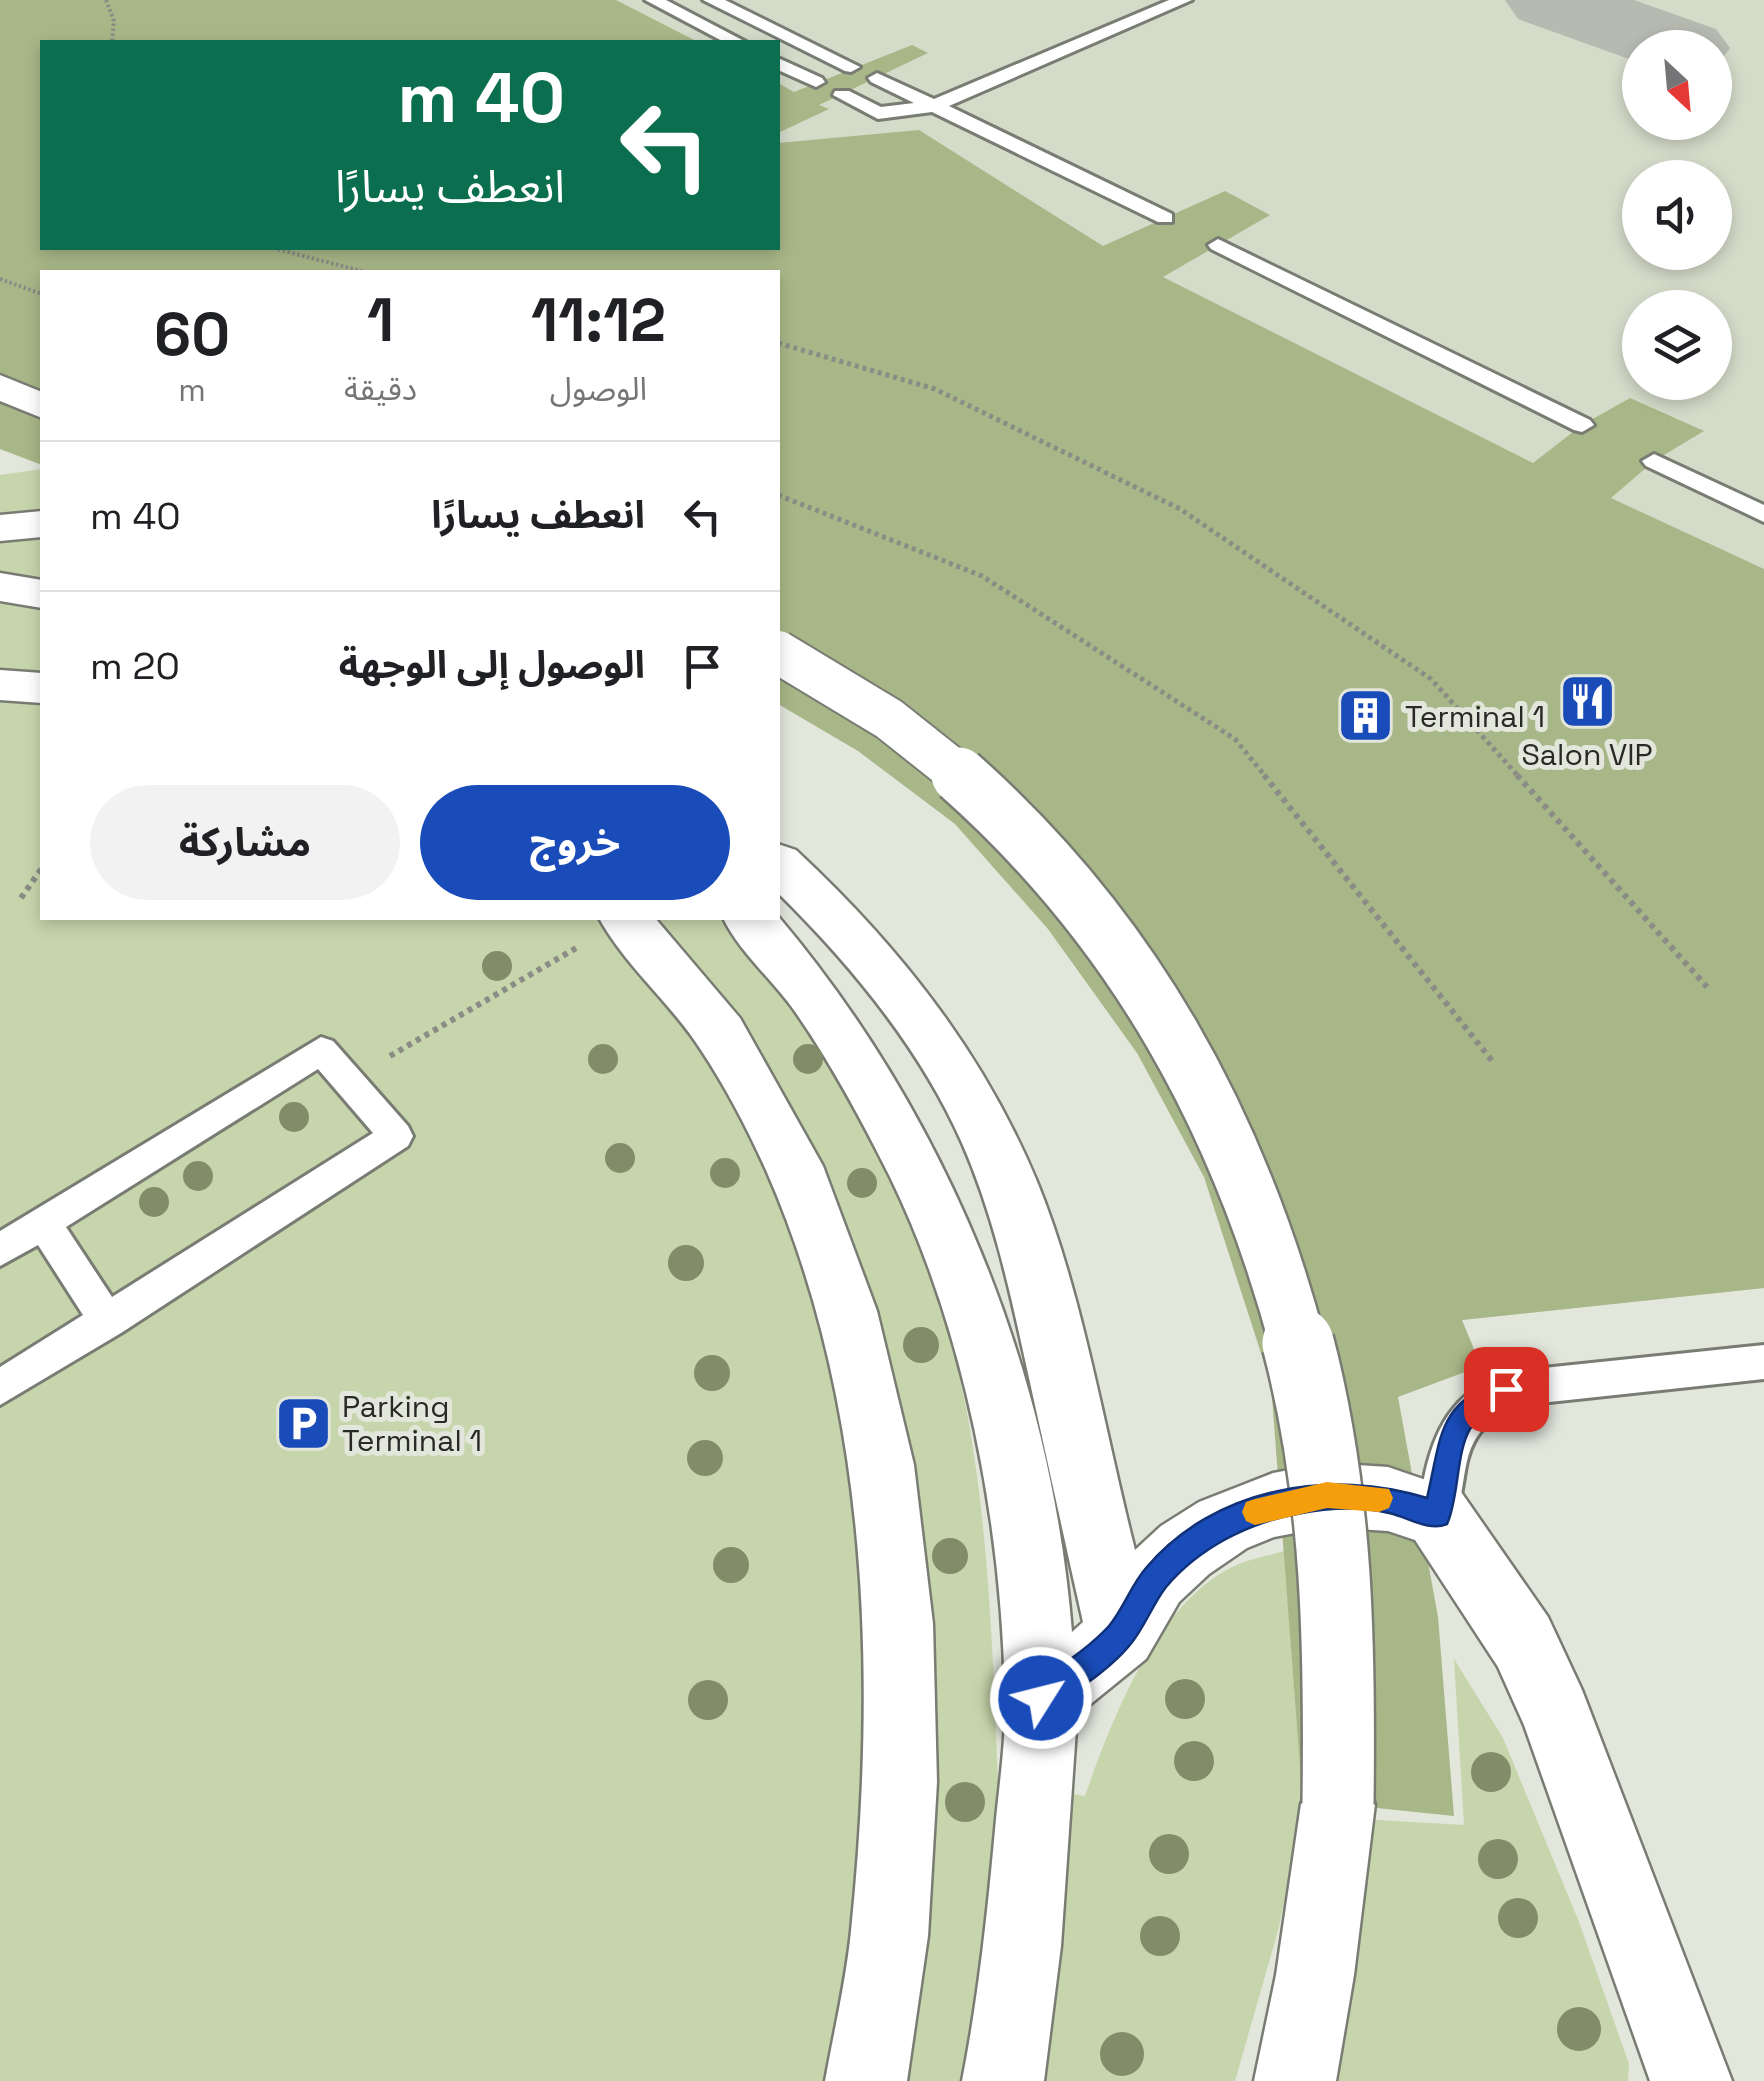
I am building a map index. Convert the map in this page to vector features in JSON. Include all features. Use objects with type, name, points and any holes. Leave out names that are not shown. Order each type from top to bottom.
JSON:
[{"type":"street","points":[[0,388],[40,405]]},
{"type":"street","points":[[0,528],[40,524]]},
{"type":"street","points":[[0,586],[40,594]]},
{"type":"street","points":[[0,626],[40,628]]},
{"type":"street","points":[[780,653],[849,692],[922,743],[991,801],[1057,868],[1165,1014],[1224,1125],[1278,1270],[1302,1354],[1327,1489],[1339,1638],[1338,1804],[1315,1975],[1295,2081]]},
{"type":"street","points":[[0,685],[40,688]]},
{"type":"street","points":[[780,866],[833,914],[888,975],[932,1039],[1008,1184],[1038,1276],[1121,1634]]},
{"type":"street","points":[[627,920],[698,998],[762,1102],[816,1222],[857,1351],[891,1536],[903,1748],[894,1887],[866,2081]]},
{"type":"street","points":[[751,920],[815,997],[863,1069],[907,1148],[946,1237],[980,1336],[1008,1445],[1029,1565],[1041,1698],[1025,1932],[1003,2081]]},
{"type":"street","points":[[1041,1698],[1121,1634],[1155,1578],[1185,1550],[1223,1525],[1272,1505],[1327,1495],[1388,1499],[1438,1515],[1523,1642],[1557,1715],[1692,2081]]},
{"type":"lane","points":[[653,0],[733,40]]},
{"type":"lane","points":[[711,0],[852,67]]},
{"type":"lane","points":[[842,96],[878,113],[933,106],[1184,0]]},
{"type":"lane","points":[[780,64],[816,82]]},
{"type":"lane","points":[[877,78],[1165,218]]},
{"type":"lane","points":[[1218,245],[1582,425]]},
{"type":"lane","points":[[1654,461],[1764,514]]},
{"type":"lane","points":[[0,1250],[321,1050],[396,1136],[0,1388]]},
{"type":"lane","points":[[43,1223],[108,1321]]},
{"type":"lane","points":[[1438,1515],[1457,1424],[1479,1403],[1506,1389],[1764,1362]]},
{"type":"path","points":[[106,0],[114,21],[112,40]]},
{"type":"path","points":[[281,250],[357,270]]},
{"type":"path","points":[[0,278],[40,293]]},
{"type":"path","points":[[780,345],[935,389],[1180,508],[1431,679],[1708,987]]},
{"type":"path","points":[[780,496],[982,576],[1235,740],[1493,1062]]},
{"type":"path","points":[[21,898],[40,871]]},
{"type":"shaded area","name":"Terminal 1","points":[[0,0],[1764,0],[1764,1288],[1462,1320],[840,636],[780,606],[780,270],[40,270],[40,362],[20,353]]},
{"type":"green space","points":[[40,469],[40,920],[733,920],[767,957],[824,1045],[879,1152],[920,1248],[952,1344],[981,1506],[998,1781],[1085,1796],[1124,1698],[1162,1632],[1210,1581],[1239,1564],[1284,1551],[1303,1807],[1279,1927],[1235,2081],[0,2081],[0,475]]},
{"type":"green space","points":[[1454,1659],[1503,1738],[1579,1922],[1629,2064],[1628,2081],[1323,2081],[1360,1819],[1464,1825]]},
{"type":"building","name":"Terminal 1","points":[[0,0],[616,0],[694,40],[40,40],[40,250],[780,250],[780,143],[919,130],[1103,246],[1225,191],[1270,215],[1163,277],[1533,463],[1582,425],[1626,400],[1704,431],[1654,461],[1611,498],[1764,569],[1764,1288],[1462,1320],[1481,1366],[1398,1397],[1438,1617],[1454,1816],[1338,1804],[1303,1807],[1271,1384],[1204,1177],[1137,1053],[1048,929],[955,824],[858,751],[780,705],[780,270],[40,270],[40,464],[0,449]]},
{"type":"building","points":[[912,45],[928,53],[819,105],[829,109],[780,132],[780,84],[794,92]]},
{"type":"taxiway","points":[[1549,0],[1633,30]]},
{"type":"slow traffic","points":[[1255,1512],[1327,1495],[1379,1498]]},
{"type":"place","name":"Salon VIP","points":[[1587,702]]},
{"type":"place","name":"Terminal 1","points":[[1366,716]]},
{"type":"place","name":"Parking Terminal 1","points":[[303,1423]]},
{"type":"route","points":[[1041,1698],[1101,1654],[1121,1634],[1155,1578],[1185,1550],[1223,1525],[1272,1505],[1327,1495],[1388,1499],[1438,1515],[1457,1424],[1479,1403],[1506,1389]]}]
